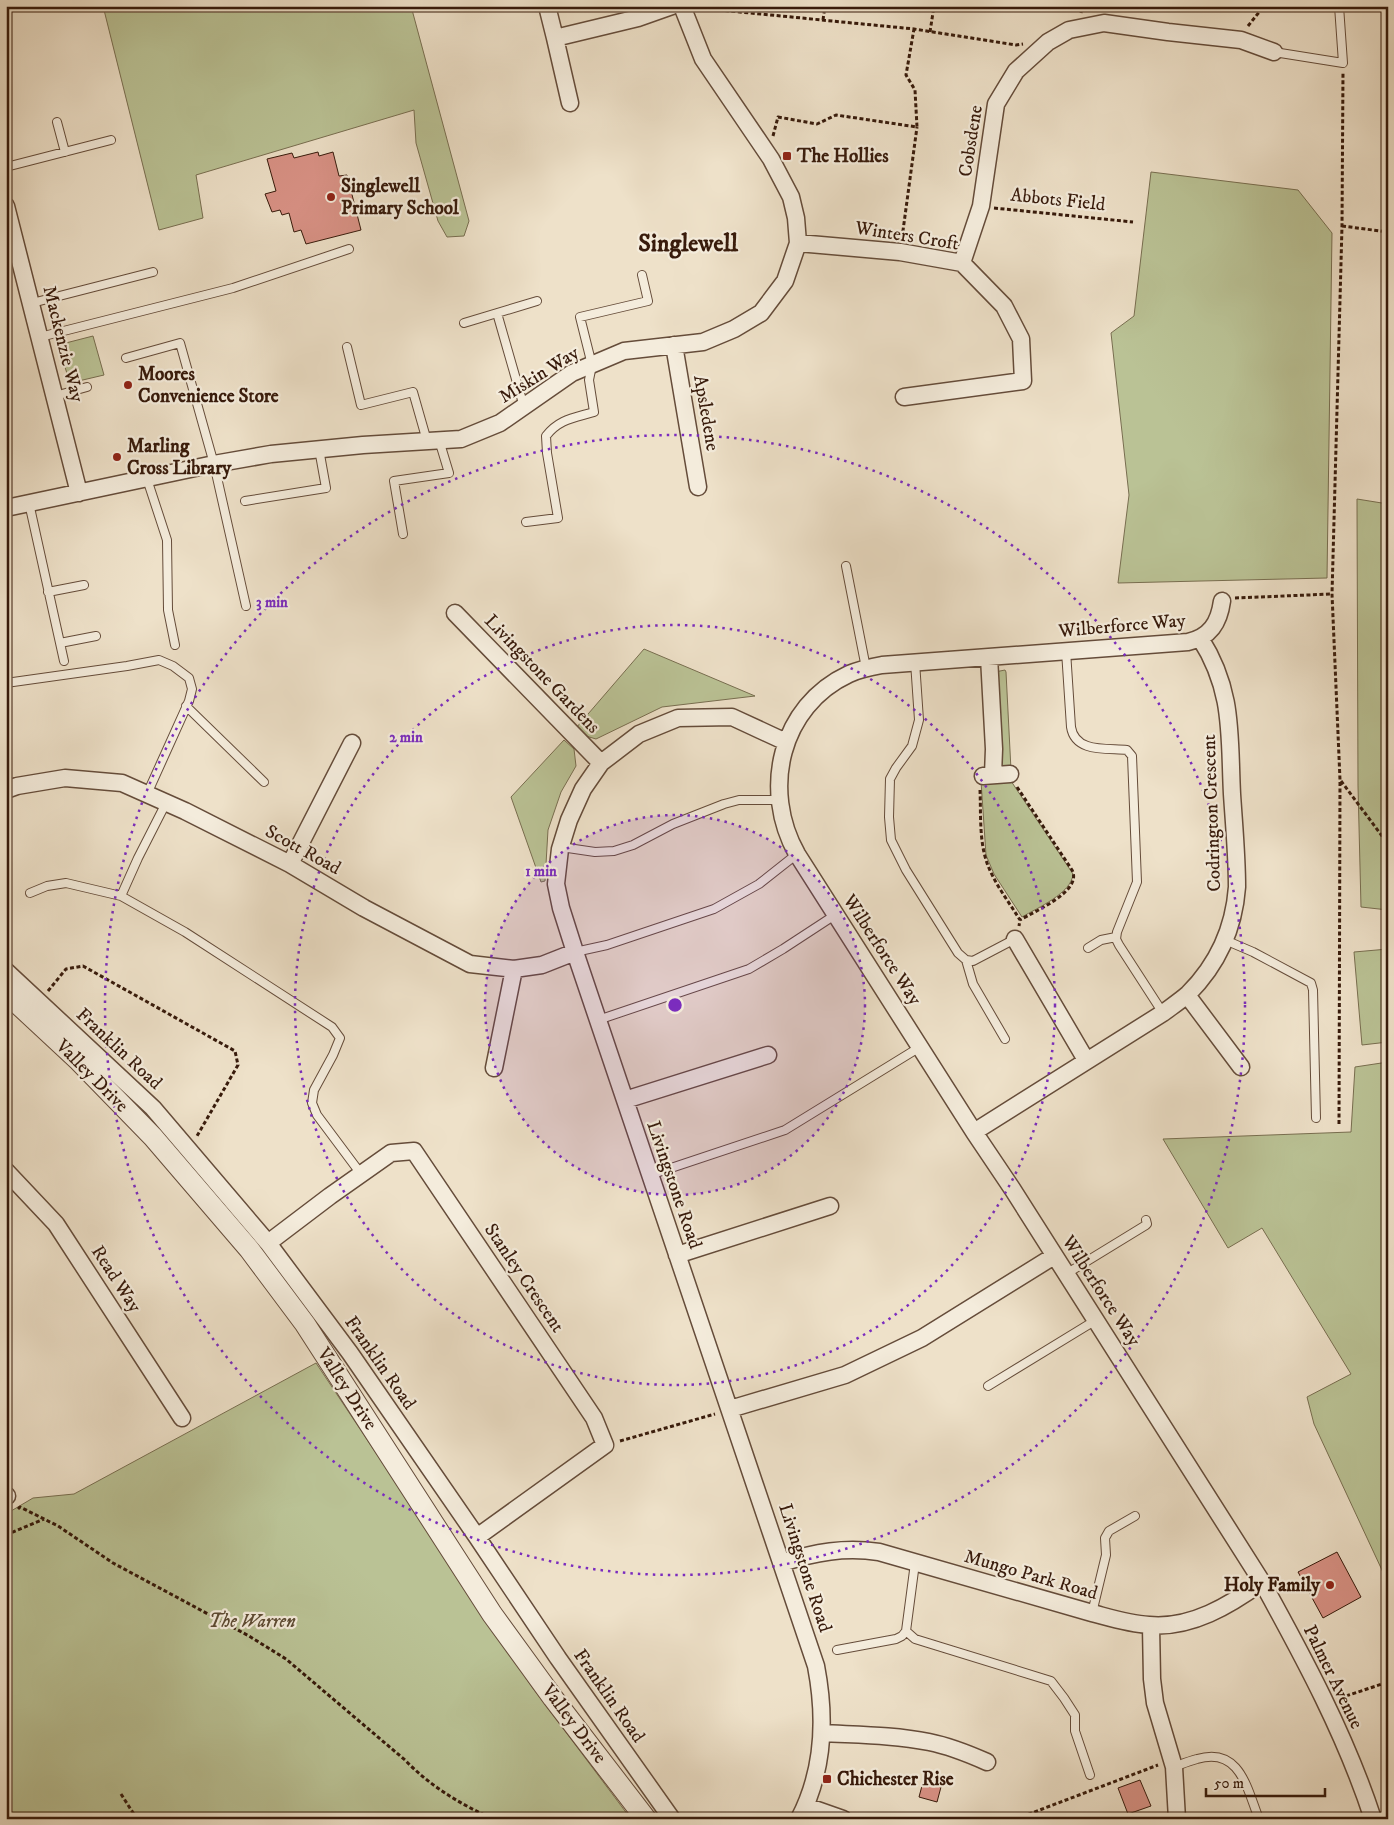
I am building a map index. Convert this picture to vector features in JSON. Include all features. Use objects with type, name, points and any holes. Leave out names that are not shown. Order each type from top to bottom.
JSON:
[{"type":"street","points":[[547,6],[570,103]]},
{"type":"street","points":[[555,38],[638,18],[672,6]]},
{"type":"street","name":"Miskin Way","points":[[6,508],[214,464],[271,454],[461,439],[500,423],[572,373],[624,351],[703,342],[761,313],[785,281],[798,243],[796,218],[791,197],[762,146],[703,59],[689,7]]},
{"type":"street","name":"Cobsdene","points":[[962,263],[981,206],[996,104],[1016,71],[1048,42],[1069,30],[1104,22],[1168,32],[1241,40]]},
{"type":"street","points":[[1241,40],[1274,52]]},
{"type":"street","name":"Mackenzie Way","points":[[6,206],[56,396],[79,493]]},
{"type":"street","name":"Winters Croft","points":[[798,243],[900,252],[962,263],[1004,306],[1021,339],[1023,381],[904,397]]},
{"type":"street","name":"Apsledene","points":[[674,345],[698,487]]},
{"type":"street","name":"Wilberforce Way","points":[[1222,602],[1217,623],[1209,632],[1200,638],[1183,642],[915,662],[866,668],[841,678],[818,694],[802,714],[786,742],[778,775],[778,800],[785,828],[797,854],[1262,1582]]},
{"type":"street","name":"Livingstone Gardens","points":[[454,613],[601,763]]},
{"type":"street","name":"Codrington Crescent","points":[[974,1132],[1163,1013],[1187,995],[1213,962],[1225,940],[1234,910],[1237,883],[1229,721],[1221,680],[1211,656],[1200,638]]},
{"type":"street","points":[[989,657],[994,749],[985,779],[1012,778]]},
{"type":"street","name":"Livingstone Road","points":[[786,742],[732,717],[678,718],[639,734],[601,763],[583,789],[569,820],[561,847],[556,884],[561,908],[575,952],[816,1666],[821,1691],[822,1733],[816,1775],[803,1812]]},
{"type":"street","points":[[290,864],[352,743]]},
{"type":"street","name":"Scott Road","points":[[6,790],[17,786],[65,778],[122,783],[290,864],[364,908],[470,964],[514,969],[542,965],[575,952]]},
{"type":"street","points":[[1016,939],[1086,1060]]},
{"type":"street","points":[[494,1068],[514,969]]},
{"type":"street","name":"Franklin Road","points":[[6,971],[153,1108],[268,1243],[350,1353],[558,1658],[672,1819]]},
{"type":"street","name":"Valley Drive","points":[[6,993],[79,1061],[153,1137],[249,1249],[305,1324],[492,1614],[553,1698],[646,1819]]},
{"type":"street","points":[[1187,995],[1241,1067]]},
{"type":"street","points":[[625,1100],[768,1055]]},
{"type":"street","name":"Stanley Crescent","points":[[268,1243],[391,1153],[414,1151],[594,1418],[605,1445]]},
{"type":"street","name":"Read Way","points":[[6,1171],[56,1224],[182,1418]]},
{"type":"street","points":[[677,1255],[830,1206]]},
{"type":"street","points":[[730,1409],[846,1375],[922,1338],[1054,1256]]},
{"type":"street","points":[[477,1537],[605,1445]]},
{"type":"street","name":"Mungo Park Road","points":[[782,1563],[806,1555],[841,1550],[879,1552],[1128,1623],[1151,1626],[1173,1624],[1207,1616],[1240,1598],[1262,1582]]},
{"type":"street","name":"Palmer Avenue","points":[[1262,1582],[1326,1704],[1349,1756],[1373,1819]]},
{"type":"street","points":[[1151,1626],[1152,1680],[1155,1702],[1173,1763],[1177,1819]]},
{"type":"street","points":[[822,1733],[906,1738],[931,1742],[958,1750],[987,1762]]},
{"type":"street","points":[[803,1812],[842,1819]]},
{"type":"lane","points":[[1274,52],[1343,63],[1338,6]]},
{"type":"lane","points":[[58,122],[65,152]]},
{"type":"lane","points":[[6,167],[111,140]]},
{"type":"lane","points":[[40,337],[233,288],[348,249]]},
{"type":"lane","points":[[32,303],[153,272]]},
{"type":"lane","points":[[526,522],[558,518],[546,436],[553,426],[565,420],[594,412],[589,380],[592,365],[580,317],[648,301],[642,275]]},
{"type":"lane","points":[[464,324],[537,301]]},
{"type":"lane","points":[[497,313],[524,407]]},
{"type":"lane","points":[[126,358],[180,344],[214,464],[246,606]]},
{"type":"lane","points":[[347,347],[361,405],[413,392],[449,473],[394,481],[403,534]]},
{"type":"lane","points":[[56,396],[87,387]]},
{"type":"lane","points":[[245,501],[326,488],[319,449]]},
{"type":"lane","points":[[147,479],[167,540],[168,610],[175,645]]},
{"type":"lane","points":[[29,503],[64,662]]},
{"type":"lane","points":[[846,566],[866,668]]},
{"type":"lane","points":[[48,592],[84,585]]},
{"type":"lane","points":[[60,643],[96,636]]},
{"type":"lane","points":[[1066,651],[1071,726],[1074,736],[1078,742],[1085,746],[1127,750],[1132,756],[1136,884],[1116,937],[1119,946],[1163,1013]]},
{"type":"lane","points":[[6,682],[128,666],[159,660],[173,666],[189,678],[192,689],[186,706],[147,794]]},
{"type":"lane","points":[[915,662],[919,723],[912,746],[890,780],[891,840],[898,857],[925,901],[958,953],[966,960],[974,961],[1016,939]]},
{"type":"lane","points":[[186,706],[264,782]]},
{"type":"lane","points":[[561,847],[595,852],[614,850],[633,844],[673,824],[724,804],[739,800],[778,800]]},
{"type":"lane","points":[[121,896],[166,803]]},
{"type":"lane","points":[[575,952],[607,944],[714,909],[760,884],[797,854]]},
{"type":"lane","points":[[30,893],[47,886],[66,883],[121,896],[185,932],[332,1027],[340,1038],[333,1056],[314,1090],[312,1103],[317,1115],[361,1174]]},
{"type":"lane","points":[[598,1020],[749,969],[835,915]]},
{"type":"lane","points":[[1088,948],[1101,940],[1116,937]]},
{"type":"lane","points":[[1225,940],[1253,952],[1312,983],[1314,997],[1316,1118]]},
{"type":"lane","points":[[966,960],[972,984],[1005,1040]]},
{"type":"lane","points":[[650,1175],[786,1130],[920,1047]]},
{"type":"lane","points":[[1066,1274],[1146,1225],[1146,1220]]},
{"type":"lane","points":[[988,1386],[1096,1320]]},
{"type":"lane","points":[[1092,1613],[1106,1556],[1105,1538],[1109,1531],[1135,1516]]},
{"type":"lane","points":[[838,1650],[896,1639],[906,1632],[915,1563]]},
{"type":"lane","points":[[906,1632],[915,1639],[1051,1681],[1075,1715],[1075,1732],[1090,1775]]},
{"type":"lane","points":[[1173,1763],[1210,1757],[1222,1758],[1231,1762],[1239,1770],[1260,1819]]},
{"type":"path","points":[[823,20],[825,6]]},
{"type":"path","points":[[930,32],[934,6]]},
{"type":"path","points":[[1241,40],[1250,21],[1260,11],[1261,6]]},
{"type":"path","points":[[689,7],[914,29],[1001,41]]},
{"type":"path","points":[[900,252],[917,127],[914,90],[906,75],[914,29]]},
{"type":"path","points":[[1339,1124],[1340,780],[1332,594],[1342,226],[1343,63]]},
{"type":"path","points":[[762,146],[773,137],[778,117],[817,124],[836,115],[917,127]]},
{"type":"path","name":"Abbots Field","points":[[981,206],[1133,222]]},
{"type":"path","points":[[1342,226],[1388,232]]},
{"type":"path","points":[[1222,602],[1222,599],[1332,594]]},
{"type":"path","points":[[1012,778],[1075,877],[1066,892],[1020,920]]},
{"type":"path","points":[[985,779],[983,845],[985,858],[1020,920],[1016,939]]},
{"type":"path","points":[[1340,780],[1388,844]]},
{"type":"path","points":[[39,1001],[66,969],[83,966],[235,1052],[238,1065],[189,1150]]},
{"type":"path","points":[[605,1445],[730,1409]]},
{"type":"path","points":[[6,1496],[14,1511],[20,1508],[44,1518],[113,1564],[249,1636],[286,1659],[405,1760],[421,1777],[457,1801],[493,1819]]},
{"type":"path","points":[[6,1536],[44,1518]]},
{"type":"path","points":[[1326,1704],[1388,1682]]},
{"type":"path","points":[[1016,1819],[1173,1763]]},
{"type":"path","points":[[121,1794],[137,1819]]},
{"type":"green space","points":[[103,6],[411,6],[469,221],[464,236],[447,237],[438,221],[416,143],[414,110],[196,175],[203,218],[159,230]]},
{"type":"green space","points":[[1151,172],[1298,190],[1332,233],[1327,578],[1118,583],[1129,495],[1111,333],[1134,316]]},
{"type":"green space","points":[[93,336],[104,375],[70,383],[58,345]]},
{"type":"green space","points":[[1357,499],[1388,504],[1388,910],[1361,907],[1358,786]]},
{"type":"green space","points":[[644,649],[755,696],[662,707],[596,739],[586,736],[576,728]]},
{"type":"green space","points":[[1005,670],[1011,770],[1000,765],[995,672]]},
{"type":"green space","points":[[564,740],[574,749],[576,766],[561,792],[548,830],[545,881],[541,882],[511,797]]},
{"type":"green space","points":[[981,781],[1011,781],[1073,874],[1071,881],[1060,894],[1022,917],[994,874],[986,855]]},
{"type":"green space","points":[[1388,949],[1388,1042],[1362,1045],[1354,952]]},
{"type":"green space","points":[[1388,1062],[1388,1583],[1314,1424],[1307,1397],[1351,1374],[1262,1228],[1228,1248],[1163,1139],[1351,1132],[1355,1067]]},
{"type":"green space","name":"The Warren","points":[[316,1363],[532,1687],[631,1819],[6,1819],[6,1514],[33,1498],[74,1494]]},
{"type":"building","points":[[318,152],[319,156],[333,152],[339,176],[347,175],[361,230],[306,244],[301,230],[294,232],[289,213],[282,215],[280,210],[272,212],[265,194],[276,191],[267,159],[292,153],[294,158]]},
{"type":"building","name":"Holy Family","points":[[1337,1552],[1361,1597],[1323,1618],[1298,1572]]},
{"type":"building","points":[[1140,1780],[1151,1806],[1128,1814],[1118,1788]]},
{"type":"building","points":[[923,1782],[941,1787],[937,1802],[919,1797]]},
{"type":"place","name":"The Hollies","points":[[787,156]]},
{"type":"place","name":"Singlewell Primary School","points":[[331,197]]},
{"type":"place","name":"Moores Convenience Store","points":[[128,385]]},
{"type":"place","name":"Marling Cross Library","points":[[117,457]]},
{"type":"place","name":"Holy Family","points":[[1330,1585]]},
{"type":"place","name":"Chichester Rise","points":[[827,1779]]},
{"type":"district","name":"Singlewell","points":[[688,244]]}]
